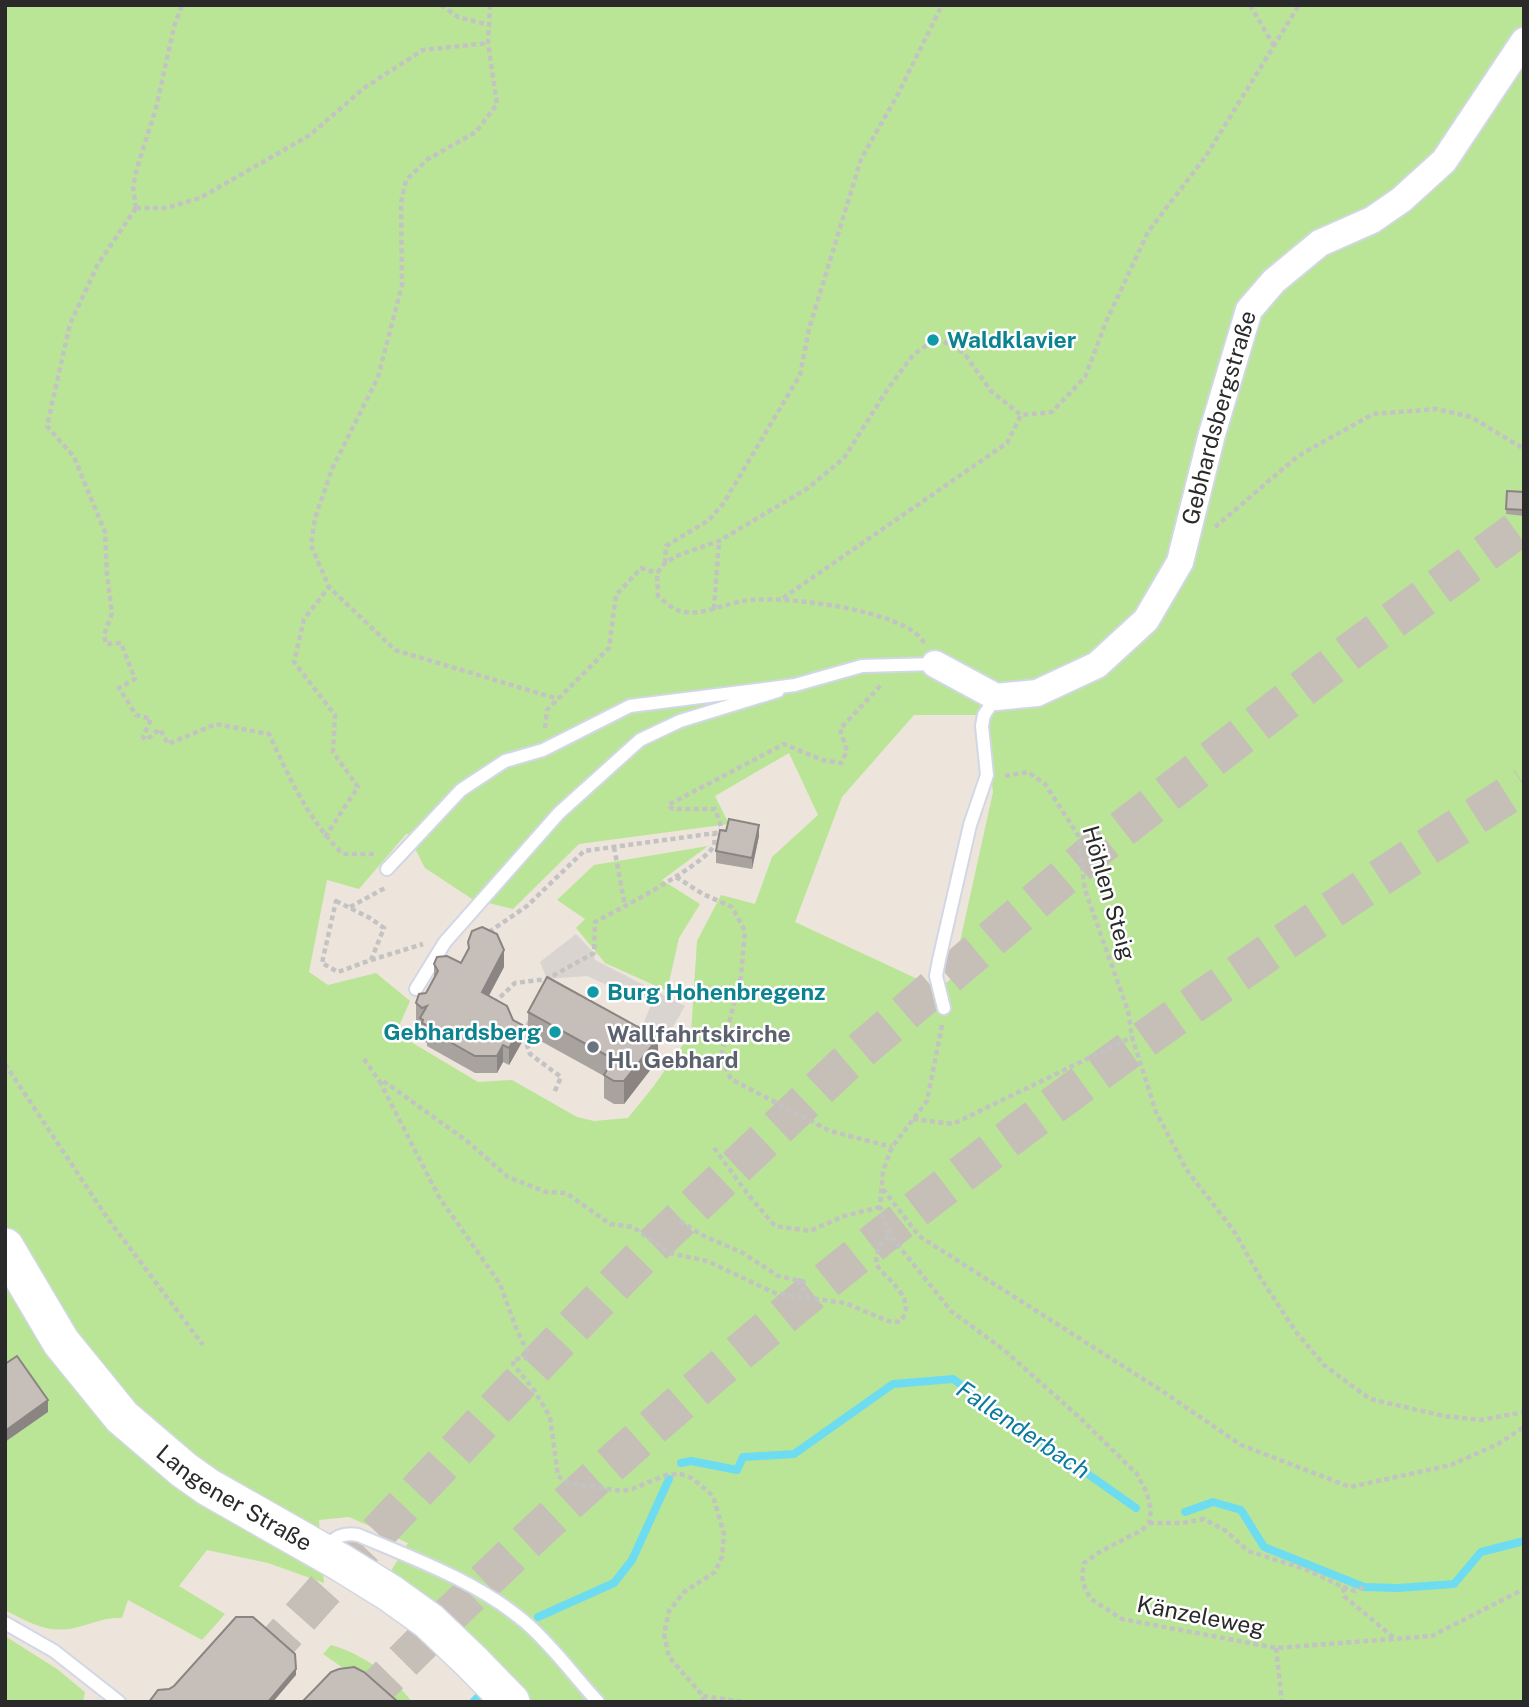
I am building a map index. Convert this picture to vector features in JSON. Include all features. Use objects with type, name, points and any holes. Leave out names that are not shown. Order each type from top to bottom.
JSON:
[{"type":"main road","name":"Langener Straße","points":[[5,1247],[61,1342],[122,1417],[208,1487],[331,1557],[390,1593],[429,1621],[511,1702]]},
{"type":"street","name":"Gebhardsbergstraße","points":[[996,697],[1037,693],[1097,664],[1146,620],[1180,562],[1212,434],[1249,310],[1274,281],[1320,243],[1372,220],[1401,200],[1444,161],[1524,41]]},
{"type":"street","points":[[935,664],[996,697]]},
{"type":"lane","points":[[416,989],[445,942],[559,813],[640,740],[680,721],[862,666],[935,664]]},
{"type":"lane","points":[[390,866],[461,790],[505,761],[543,750],[630,706],[795,685]]},
{"type":"lane","points":[[944,1008],[936,976],[970,825],[987,775],[982,726],[984,715],[996,697]]},
{"type":"lane","points":[[331,1557],[337,1537],[358,1535],[434,1568],[490,1597],[526,1623],[598,1702]]},
{"type":"lane","points":[[5,1623],[54,1651],[119,1702]]},
{"type":"path","points":[[182,5],[174,27],[156,108],[137,168],[133,187],[136,208],[98,264],[70,324],[47,426],[74,457],[105,532],[112,613],[104,635],[106,644],[121,643],[135,680],[119,688],[136,715],[150,719],[143,737],[146,740],[160,729],[169,744],[216,724],[268,734],[294,787],[325,837],[343,853],[381,854],[390,866]]},
{"type":"path","points":[[442,5],[458,17],[489,25]]},
{"type":"path","points":[[491,5],[488,43],[497,104],[476,132],[428,159],[407,180],[401,203],[402,285],[378,377],[332,469],[315,518],[311,545],[329,587],[395,650],[558,699]]},
{"type":"path","points":[[664,564],[666,546],[709,520],[723,504],[800,375],[809,329],[861,159],[898,94],[942,5]]},
{"type":"path","points":[[1250,5],[1275,46]]},
{"type":"path","points":[[935,664],[920,635],[885,618],[783,598],[743,600],[714,609],[684,612],[670,606],[658,596],[657,573],[664,564],[691,549],[719,541],[808,488],[844,458],[887,390],[913,355],[937,338],[964,353],[991,391],[1021,415],[1052,412],[1085,377],[1106,322],[1148,232],[1206,156],[1299,5]]},
{"type":"path","points":[[136,208],[166,208],[200,198],[310,135],[364,88],[423,50],[488,43]]},
{"type":"path","points":[[1180,562],[1223,519],[1298,456],[1373,414],[1437,409],[1471,417],[1524,449]]},
{"type":"path","points":[[783,598],[1007,443],[1021,415]]},
{"type":"path","points":[[714,609],[719,541]]},
{"type":"path","points":[[543,750],[547,710],[609,648],[616,594],[641,568],[657,573]]},
{"type":"path","points":[[325,837],[358,787],[333,752],[335,715],[294,662],[304,619],[329,587]]},
{"type":"path","points":[[371,960],[384,928],[336,901],[322,963],[338,972],[430,942],[462,942],[494,931],[527,906],[584,851],[723,832],[715,809],[673,809],[668,805],[784,744],[822,760],[841,763],[847,751],[840,729],[898,665]]},
{"type":"path","name":"Höhlen Steig","points":[[987,775],[1004,776],[1028,772],[1045,784],[1078,835],[1085,890],[1128,1012],[1132,1037],[1156,1112],[1186,1169],[1234,1231],[1289,1321],[1324,1365],[1370,1399],[1444,1416],[1481,1420],[1524,1412]]},
{"type":"path","points":[[485,1011],[515,983],[547,979],[594,953],[595,922],[676,877],[709,852],[715,842],[714,834]]},
{"type":"path","points":[[614,847],[625,906]]},
{"type":"path","points":[[676,877],[703,894],[732,907],[745,931],[741,976],[722,1051],[731,1079],[830,1131],[892,1147]]},
{"type":"path","points":[[349,907],[389,886]]},
{"type":"path","points":[[547,979],[556,982]]},
{"type":"path","points":[[944,1008],[940,1042],[926,1101],[892,1147],[883,1171],[880,1207],[890,1235],[951,1311],[1004,1350],[1079,1417],[1137,1474],[1147,1493],[1151,1510],[1149,1523],[1182,1524],[1204,1519],[1226,1531],[1248,1551],[1305,1569],[1354,1591],[1364,1587]]},
{"type":"path","points":[[535,1013],[523,1033],[530,1054],[561,1077],[554,1093]]},
{"type":"path","points":[[630,1029],[646,1027],[668,1035],[677,1043]]},
{"type":"path","points":[[914,1119],[953,1124],[1132,1037]]},
{"type":"path","points":[[364,1059],[439,1197],[500,1284],[528,1353],[527,1358],[514,1359],[513,1364],[534,1390],[550,1417],[558,1476],[568,1483],[622,1491],[666,1475],[680,1474],[692,1478],[713,1496],[724,1534],[720,1564],[715,1572],[684,1592],[669,1611],[664,1634],[669,1657],[703,1699],[743,1702]]},
{"type":"path","points":[[5,1064],[108,1219],[203,1345]]},
{"type":"path","points":[[380,1085],[382,1080],[467,1141],[508,1177],[547,1192],[566,1193],[610,1223],[633,1227],[669,1253],[707,1261],[775,1293],[845,1303],[888,1321],[900,1322],[905,1312],[902,1296],[895,1284],[876,1264],[878,1247],[883,1239],[890,1235]]},
{"type":"path","points":[[714,1148],[775,1226],[810,1231],[844,1216],[880,1207]]},
{"type":"path","points":[[882,1188],[919,1236],[1162,1391],[1241,1445],[1350,1487],[1451,1465],[1498,1444],[1524,1427]]},
{"type":"path","points":[[680,1220],[702,1236],[743,1252],[778,1276],[806,1282]]},
{"type":"path","points":[[797,1280],[810,1299]]},
{"type":"path","name":"Känzeleweg","points":[[1149,1523],[1142,1530],[1084,1563],[1082,1576],[1091,1599],[1122,1619],[1276,1648],[1432,1636],[1524,1590]]},
{"type":"path","points":[[1343,1587],[1344,1597],[1394,1639]]},
{"type":"path","points":[[1276,1648],[1282,1702]]},
{"type":"green space","points":[[5,5],[1524,5],[1524,1702],[475,1702],[504,1670],[388,1576],[408,1543],[349,1517],[319,1520],[324,1583],[268,1563],[207,1550],[179,1586],[225,1614],[202,1640],[128,1600],[122,1618],[65,1629],[38,1626],[5,1610]],"holes":[[[914,715],[984,715],[993,792],[952,978],[939,989],[795,922],[842,797]],[[789,753],[818,815],[772,857],[755,904],[721,895],[697,941],[691,1033],[628,1118],[594,1121],[577,1117],[512,1080],[478,1082],[396,1033],[410,1001],[376,973],[328,985],[309,972],[327,880],[359,889],[407,833],[425,868],[472,899],[513,909],[579,844],[729,824],[715,796]]]},
{"type":"green space","points":[[708,846],[662,880],[700,904],[679,938],[667,991],[605,963],[576,928],[585,919],[557,900],[594,865]]},
{"type":"green space","points":[[5,1636],[57,1669],[85,1692],[83,1702],[5,1702]]},
{"type":"green space","points":[[331,1645],[376,1667],[396,1683],[412,1702],[392,1702],[323,1654]]},
{"type":"shaded area","points":[[576,934],[594,953],[595,960],[685,1006],[668,1035],[661,1038],[646,1027],[644,1022],[651,1005],[587,976],[547,979],[540,962]]},
{"type":"building","points":[[1507,491],[1524,492],[1524,510],[1506,509]]},
{"type":"building","points":[[729,819],[759,825],[752,858],[716,851],[720,830],[726,831]]},
{"type":"building","points":[[482,927],[497,934],[504,950],[482,992],[507,1006],[513,1020],[522,1025],[509,1048],[503,1045],[497,1056],[475,1056],[427,1029],[428,1026],[422,1023],[420,1018],[427,1006],[422,1008],[416,1003],[419,994],[426,993],[438,971],[434,964],[437,957],[447,956],[461,963],[469,948],[472,931]]},
{"type":"building","points":[[547,977],[658,1038],[624,1081],[614,1081],[604,1075],[613,1059],[528,1012]]},
{"type":"building","points":[[17,1356],[48,1400],[5,1431],[5,1364]]},
{"type":"building","points":[[236,1617],[253,1617],[295,1654],[296,1669],[268,1702],[149,1702],[158,1690],[174,1686]]},
{"type":"building","points":[[354,1667],[364,1672],[398,1702],[302,1702],[331,1672]]},
{"type":"waterway","name":"Fallenderbach","points":[[681,1463],[691,1461],[737,1470],[743,1457],[794,1454],[893,1384],[953,1379],[1136,1508]]},
{"type":"waterway","name":"Fallenderbach","points":[[538,1617],[614,1583],[632,1560],[669,1479]]},
{"type":"waterway","name":"Fallenderbach","points":[[1185,1512],[1213,1502],[1241,1510],[1264,1547],[1364,1587],[1398,1588],[1454,1584],[1481,1552],[1524,1541]]},
{"type":"waterway","name":"Fallenderbach","points":[[473,1702],[477,1698]]},
{"type":"tunnel","points":[[224,1702],[335,1578],[564,1336],[650,1248],[846,1063],[1099,847],[1356,647],[1524,525]]},
{"type":"tunnel","points":[[363,1702],[495,1571],[631,1446],[772,1325],[917,1209],[1064,1097],[1215,989],[1524,785]]},
{"type":"place","name":"Waldklavier","points":[[933,340]]},
{"type":"place","name":"Burg Hohenbregenz","points":[[593,992]]},
{"type":"place","name":"Gebhardsberg","points":[[555,1032]]},
{"type":"place","name":"Wallfahrtskirche Hl. Gebhard","points":[[593,1047]]}]
